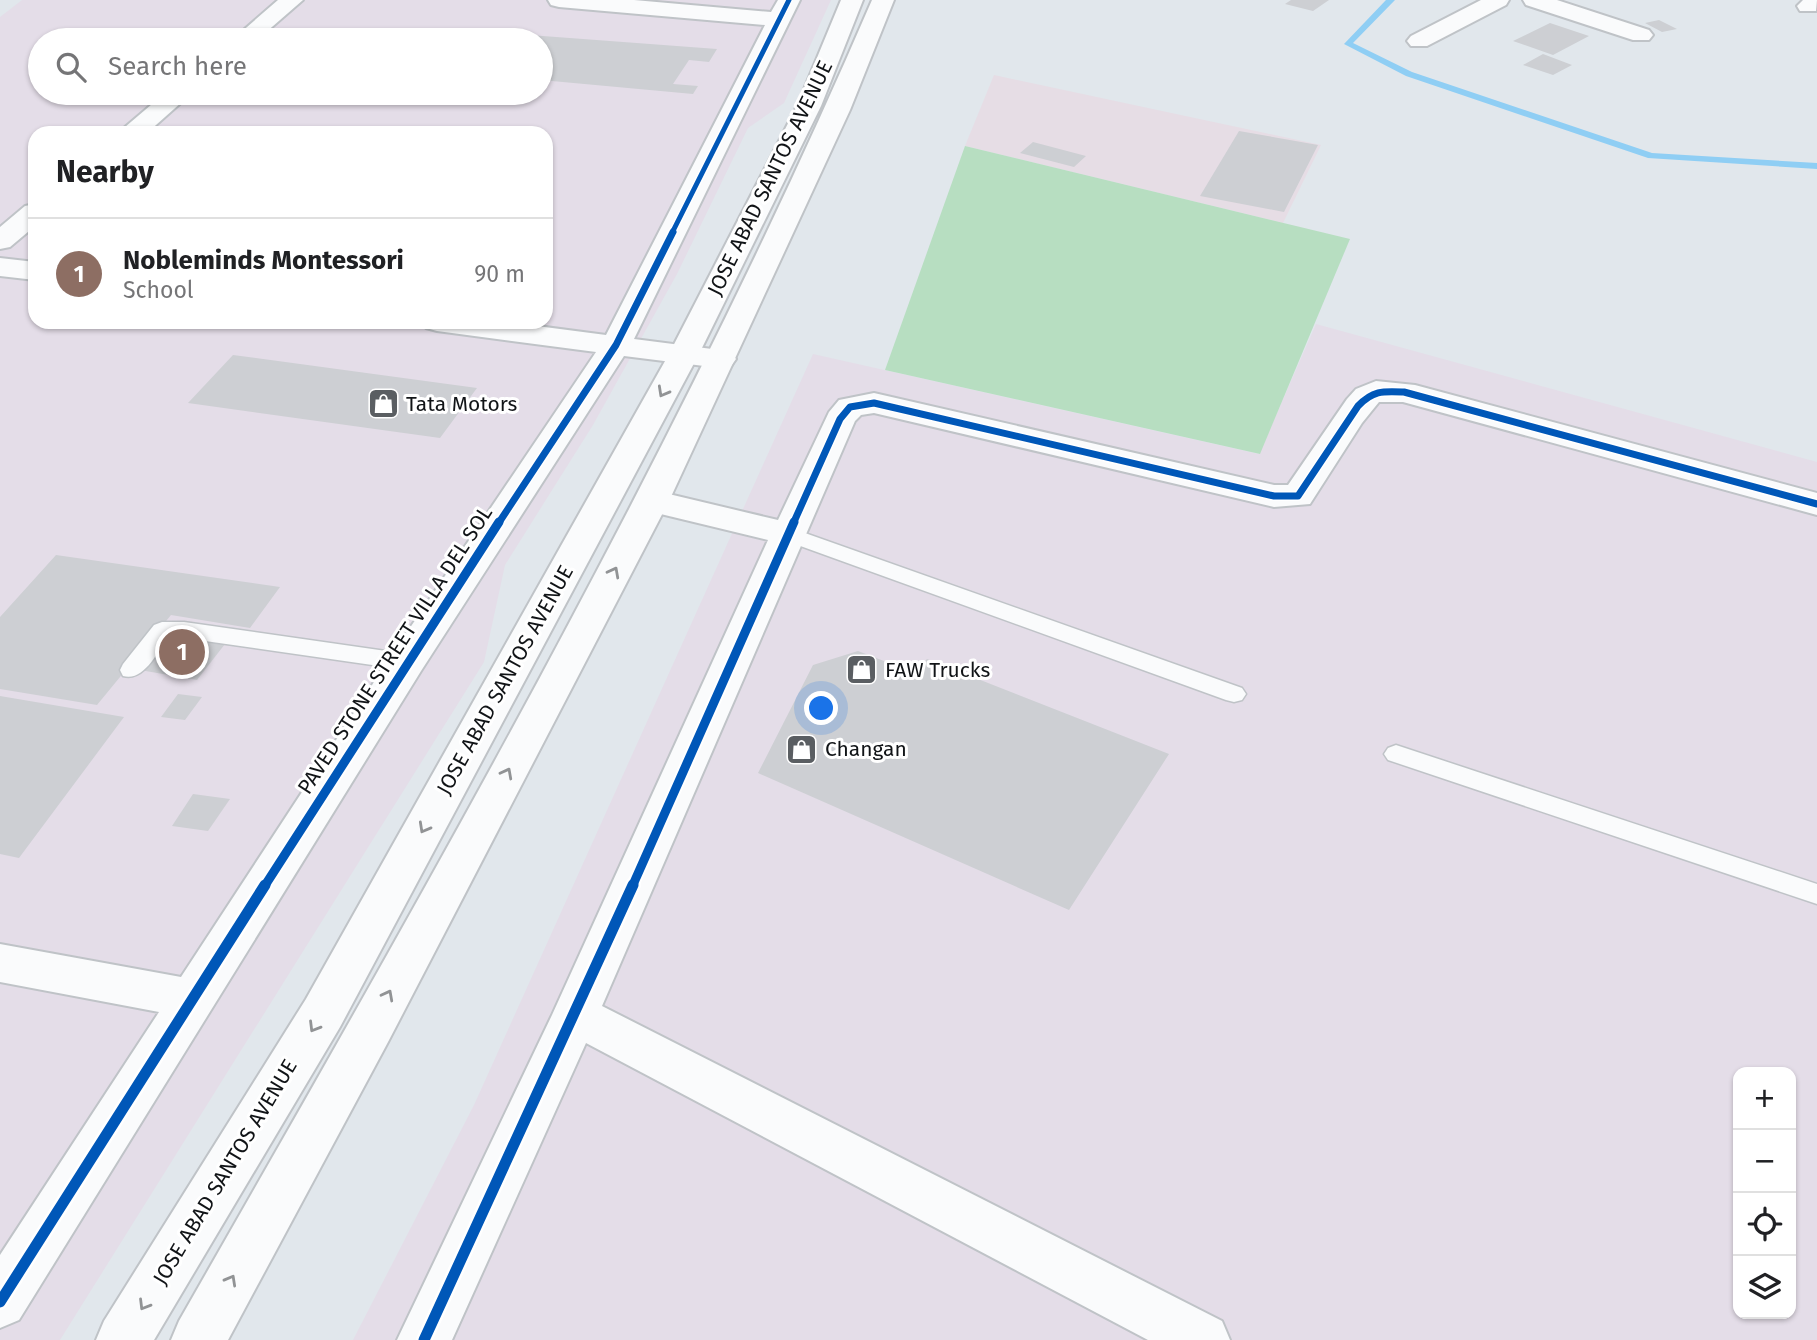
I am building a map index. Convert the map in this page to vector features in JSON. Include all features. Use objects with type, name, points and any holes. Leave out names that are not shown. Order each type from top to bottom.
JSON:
[{"type":"main road","points":[[258,28],[292,0]]},
{"type":"main road","points":[[559,0],[784,10]]},
{"type":"main road","name":"JOSE ABAD SANTOS AVENUE","points":[[198,1340],[377,1016],[652,501],[702,357],[852,0]]},
{"type":"main road","name":"JOSE ABAD SANTOS AVENUE","points":[[122,1340],[323,1013],[702,357],[848,87],[883,0]]},
{"type":"main road","points":[[1419,41],[1498,0]]},
{"type":"main road","points":[[1542,1],[1641,35]]},
{"type":"main road","name":"PAVED STONE STREET VILLA DEL SOL","points":[[0,1302],[407,662],[616,345],[784,10]]},
{"type":"main road","points":[[140,126],[165,105]]},
{"type":"main road","points":[[0,241],[28,218]]},
{"type":"main road","points":[[0,267],[28,270]]},
{"type":"main road","points":[[491,329],[702,357]]},
{"type":"main road","points":[[424,1340],[575,1015],[840,419],[850,407],[874,404],[1274,496],[1298,496],[1310,483],[1360,400],[1374,391],[1404,393],[1817,504]]},
{"type":"main road","points":[[652,501],[788,534]]},
{"type":"main road","points":[[0,963],[193,999]]},
{"type":"main road","points":[[575,1015],[1203,1340]]},
{"type":"lane","points":[[788,534],[1234,694]]},
{"type":"lane","points":[[131,670],[162,630],[184,630],[407,662]]},
{"type":"lane","points":[[1396,754],[1817,894]]},
{"type":"shaded area","points":[[22,0],[831,0],[784,103],[748,128],[677,274],[593,425],[505,565],[484,662],[60,1340],[0,1340],[0,17]]},
{"type":"shaded area","points":[[994,75],[1321,145],[1283,223],[965,146]]},
{"type":"shaded area","points":[[1316,324],[1817,462],[1817,1340],[353,1340],[474,1105],[813,354],[1259,454]]},
{"type":"green space","points":[[965,146],[1350,239],[1260,454],[885,370]]},
{"type":"building","points":[[1291,0],[1329,0],[1313,11],[1285,4]]},
{"type":"building","points":[[1659,20],[1677,29],[1662,32],[1645,23]]},
{"type":"building","points":[[1550,23],[1589,36],[1553,55],[1513,41]]},
{"type":"building","points":[[553,37],[717,49],[709,62],[689,60],[673,84],[698,86],[693,94],[553,81]]},
{"type":"building","points":[[1543,54],[1572,65],[1553,75],[1523,65]]},
{"type":"building","points":[[1239,131],[1318,145],[1284,212],[1200,196]]},
{"type":"building","points":[[1033,142],[1086,156],[1074,167],[1020,153]]},
{"type":"building","points":[[233,355],[477,388],[440,438],[188,403]]},
{"type":"building","points":[[56,555],[280,587],[250,628],[171,615],[97,705],[0,689],[0,617]]},
{"type":"building","points":[[169,634],[225,644],[197,680],[140,670]]},
{"type":"building","points":[[858,651],[915,673],[927,659],[1169,754],[1069,910],[758,773],[813,665]]},
{"type":"building","points":[[178,694],[202,697],[185,720],[161,717]]},
{"type":"building","points":[[0,696],[124,717],[19,858],[0,854]]},
{"type":"building","points":[[193,794],[230,799],[208,831],[172,826]]},
{"type":"waterway","points":[[1391,0],[1348,44],[1409,74],[1651,156],[1817,166]]},
{"type":"cycle path","points":[[0,1302],[407,662],[616,345],[789,0]]},
{"type":"cycle path","points":[[424,1340],[575,1015],[840,419],[850,407],[874,403],[1274,496],[1298,496],[1348,420],[1368,396],[1376,391],[1404,392],[1817,504]]},
{"type":"place","name":"Tata Motors","points":[[383,404]]},
{"type":"place","name":"Nobleminds Montessori","points":[[182,652]]},
{"type":"place","name":"FAW Trucks","points":[[862,670]]},
{"type":"place","name":"Changan","points":[[802,749]]}]
